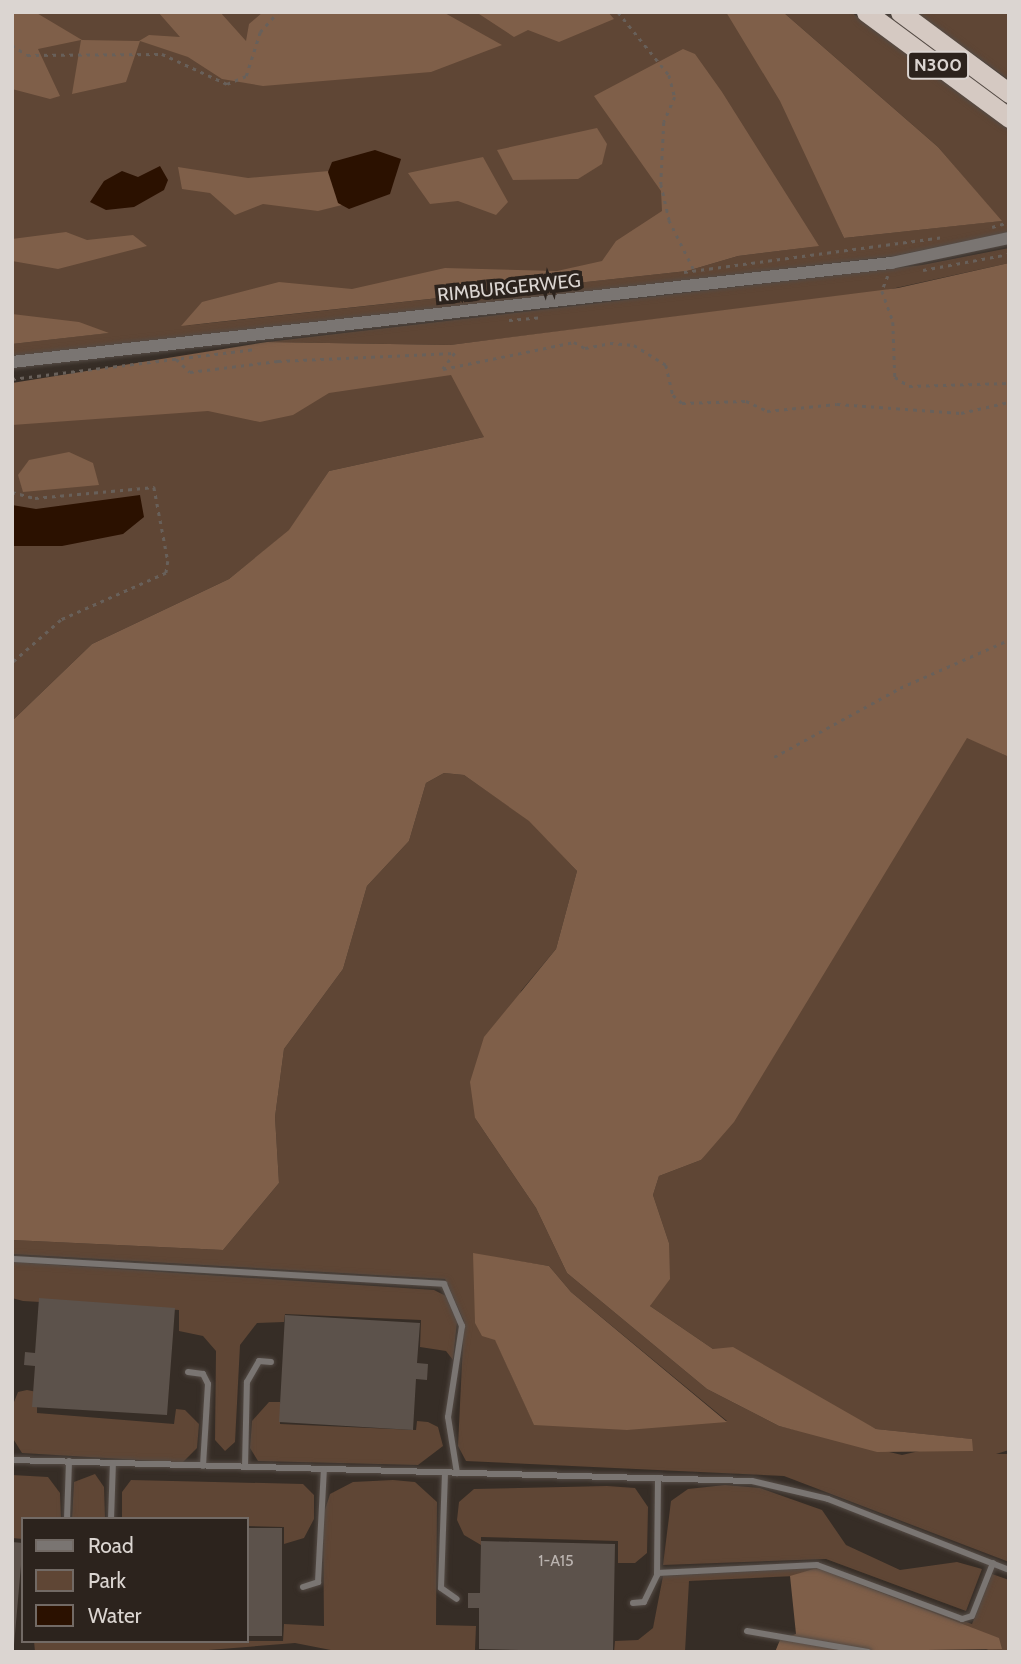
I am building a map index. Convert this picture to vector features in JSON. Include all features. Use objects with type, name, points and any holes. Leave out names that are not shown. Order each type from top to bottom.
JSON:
[{"type":"highway","name":"N300","points":[[866,12],[1009,118]]},
{"type":"highway","name":"N300","points":[[900,12],[1009,93]]},
{"type":"street","name":"RIMBURGERWEG","points":[[12,362],[895,262],[1009,238]]},
{"type":"lane","points":[[12,1259],[444,1283],[462,1326],[448,1417],[457,1473]]},
{"type":"lane","points":[[244,1467],[247,1382],[259,1361],[271,1362]]},
{"type":"lane","points":[[188,1372],[203,1374],[208,1384],[203,1466]]},
{"type":"lane","points":[[12,1460],[658,1478],[788,1486],[1009,1570]]},
{"type":"lane","points":[[66,1517],[69,1461]]},
{"type":"lane","points":[[111,1517],[113,1463]]},
{"type":"lane","points":[[303,1587],[318,1582],[324,1469]]},
{"type":"lane","points":[[445,1473],[442,1588],[457,1599]]},
{"type":"lane","points":[[633,1603],[650,1595],[657,1573],[658,1478]]},
{"type":"lane","points":[[657,1573],[817,1565],[962,1619],[972,1616],[993,1563]]},
{"type":"lane","points":[[747,1631],[868,1652]]},
{"type":"path","points":[[12,45],[27,55],[162,54],[227,84],[246,76],[260,32],[278,12]]},
{"type":"path","points":[[618,12],[669,75],[675,97],[664,122],[661,184],[694,271]]},
{"type":"path","points":[[978,231],[1009,222]]},
{"type":"path","points":[[952,236],[900,243],[882,291],[893,322],[895,377],[909,386],[1009,383]]},
{"type":"path","name":"RIMBURGERWEG","points":[[496,321],[551,315]]},
{"type":"path","points":[[165,345],[190,372],[455,352],[443,369],[574,342],[585,348],[610,343],[634,345],[666,365],[673,395],[682,403],[746,401],[767,411],[837,404],[961,413],[1009,402]]},
{"type":"path","points":[[12,379],[267,347]]},
{"type":"path","points":[[12,492],[35,498],[154,487],[169,561],[166,573],[61,620],[12,663]]},
{"type":"path","points":[[774,757],[900,688],[1009,640]]},
{"type":"green space","points":[[12,12],[745,12],[844,238],[1001,221],[938,147],[783,12],[851,12],[1009,128],[1009,232],[894,256],[12,359],[12,344],[108,333],[12,332]],"holes":[[[818,246],[738,256],[687,271],[182,326],[588,271]]]},
{"type":"green space","points":[[913,12],[1009,12],[1009,80],[980,59]]},
{"type":"green space","points":[[1009,248],[1009,263],[882,291],[450,345],[267,342],[922,265]]},
{"type":"green space","points":[[470,357],[484,437],[329,471],[290,530],[229,579],[92,644],[12,721],[12,401]]},
{"type":"green space","points":[[967,737],[1009,757],[1009,1450],[996,1454],[1009,1454],[1009,1562],[784,1476],[466,1461],[458,1446],[464,1321],[445,1279],[12,1254],[12,1240],[223,1250],[279,1183],[275,1117],[284,1049],[343,969],[367,886],[409,841],[426,783],[444,773],[464,775],[530,821],[577,871],[556,949],[521,991],[475,1118],[536,1208],[567,1273],[707,1389],[779,1426],[902,1455],[971,1439],[876,1429],[713,1349],[650,1306],[669,1243],[653,1195],[659,1176],[701,1160]],"holes":[[[473,1254],[549,1266],[571,1292],[727,1421],[532,1420],[495,1339]]]},
{"type":"green space","points":[[12,1262],[434,1290],[446,1296],[457,1322],[453,1360],[446,1351],[420,1347],[421,1320],[285,1314],[284,1322],[257,1323],[240,1345],[235,1442],[225,1451],[215,1440],[216,1351],[203,1336],[179,1331],[179,1310],[23,1301],[12,1298]]},
{"type":"green space","points":[[18,1392],[37,1392],[37,1413],[174,1424],[176,1409],[185,1410],[199,1424],[197,1448],[183,1462],[22,1453],[12,1437],[12,1407]]},
{"type":"green space","points":[[269,1402],[280,1402],[280,1424],[416,1430],[417,1421],[428,1422],[438,1427],[443,1446],[418,1465],[258,1461],[250,1448],[252,1421]]},
{"type":"green space","points":[[95,1474],[104,1487],[105,1517],[72,1517],[74,1482]]},
{"type":"green space","points":[[12,1475],[48,1477],[60,1493],[61,1517],[21,1517],[21,1539],[12,1538]]},
{"type":"green space","points":[[131,1480],[303,1484],[314,1495],[314,1519],[304,1538],[284,1544],[284,1527],[248,1526],[248,1517],[122,1517],[122,1492]]},
{"type":"green space","points":[[353,1482],[415,1482],[437,1502],[436,1625],[476,1626],[475,1650],[549,1652],[341,1652],[295,1643],[183,1652],[35,1652],[34,1643],[283,1641],[284,1624],[324,1626],[323,1516],[330,1494]]},
{"type":"green space","points":[[725,1485],[760,1488],[822,1510],[846,1545],[900,1570],[957,1562],[982,1569],[966,1611],[826,1559],[663,1565],[671,1501],[688,1489]]},
{"type":"green space","points":[[607,1486],[635,1488],[648,1507],[647,1553],[635,1563],[618,1563],[618,1541],[481,1537],[481,1545],[464,1535],[457,1520],[459,1502],[474,1489]]},
{"type":"green space","points":[[817,1568],[972,1624],[992,1574],[1009,1580],[1009,1652],[993,1652],[817,1575],[689,1581],[685,1652],[614,1652],[615,1641],[638,1640],[653,1628],[663,1576]]},
{"type":"shaded area","points":[[12,12],[35,12],[82,40],[139,41],[149,35],[180,37],[158,12],[220,12],[246,41],[249,24],[263,12],[443,12],[502,45],[431,72],[263,86],[222,79],[188,57],[140,41],[126,82],[72,94],[81,40],[38,49],[60,96],[50,99],[12,89]]},
{"type":"shaded area","points":[[476,12],[608,12],[614,19],[559,42],[528,30],[514,37]]},
{"type":"shaded area","points":[[726,12],[783,12],[938,147],[1002,221],[844,238],[780,101]]},
{"type":"shaded area","points":[[683,49],[695,54],[722,92],[819,246],[738,256],[687,271],[181,326],[202,302],[279,282],[352,289],[445,268],[557,271],[602,261],[616,241],[662,211],[661,191],[594,96]]},
{"type":"shaded area","points":[[597,128],[607,144],[602,164],[578,179],[513,180],[497,150]]},
{"type":"shaded area","points":[[483,157],[508,202],[496,215],[458,201],[430,204],[408,173]]},
{"type":"shaded area","points":[[178,167],[248,178],[329,171],[342,205],[318,211],[263,204],[235,215],[210,193],[182,189]]},
{"type":"shaded area","points":[[66,232],[87,240],[133,235],[147,246],[58,269],[12,261],[12,239]]},
{"type":"shaded area","points":[[1009,263],[1009,757],[967,738],[734,1122],[701,1160],[659,1176],[653,1195],[669,1243],[670,1279],[650,1306],[713,1349],[733,1347],[876,1429],[972,1439],[973,1451],[877,1452],[779,1426],[707,1389],[567,1273],[536,1208],[475,1118],[470,1082],[484,1037],[556,949],[577,871],[529,821],[464,775],[444,773],[426,783],[409,841],[367,886],[343,969],[284,1049],[275,1117],[279,1183],[223,1250],[12,1240],[12,721],[92,644],[229,579],[289,530],[329,471],[484,437],[451,375],[329,393],[293,415],[260,422],[208,411],[12,425],[12,383],[267,342],[450,345],[898,288]]},
{"type":"shaded area","points":[[12,314],[79,322],[109,333],[12,344]]},
{"type":"shaded area","points":[[69,452],[93,463],[99,485],[23,492],[18,475],[29,460]]},
{"type":"shaded area","points":[[473,1253],[549,1266],[571,1292],[727,1422],[627,1430],[534,1425],[495,1340],[482,1336],[475,1323]]},
{"type":"shaded area","points":[[817,1568],[999,1638],[1002,1649],[775,1652],[780,1640],[796,1634],[790,1576]]},
{"type":"water","points":[[375,150],[401,159],[390,194],[349,209],[338,203],[328,172],[332,162]]},
{"type":"water","points":[[160,166],[168,180],[164,190],[134,207],[106,210],[90,202],[104,181],[122,171],[138,177]]},
{"type":"water","points":[[140,495],[144,517],[123,534],[62,546],[12,546],[12,505],[36,509]]},
{"type":"building","points":[[39,1298],[175,1308],[167,1415],[32,1407],[35,1366],[24,1365],[25,1352],[35,1353]]},
{"type":"building","points":[[285,1315],[420,1323],[417,1363],[428,1364],[427,1380],[416,1379],[413,1430],[279,1422]]},
{"type":"building","points":[[248,1528],[282,1528],[282,1636],[248,1636]]},
{"type":"building","points":[[481,1541],[615,1544],[613,1652],[479,1649],[479,1608],[468,1608],[468,1593],[480,1593]]},
{"type":"building","points":[[12,1542],[21,1543],[12,1650]]}]
